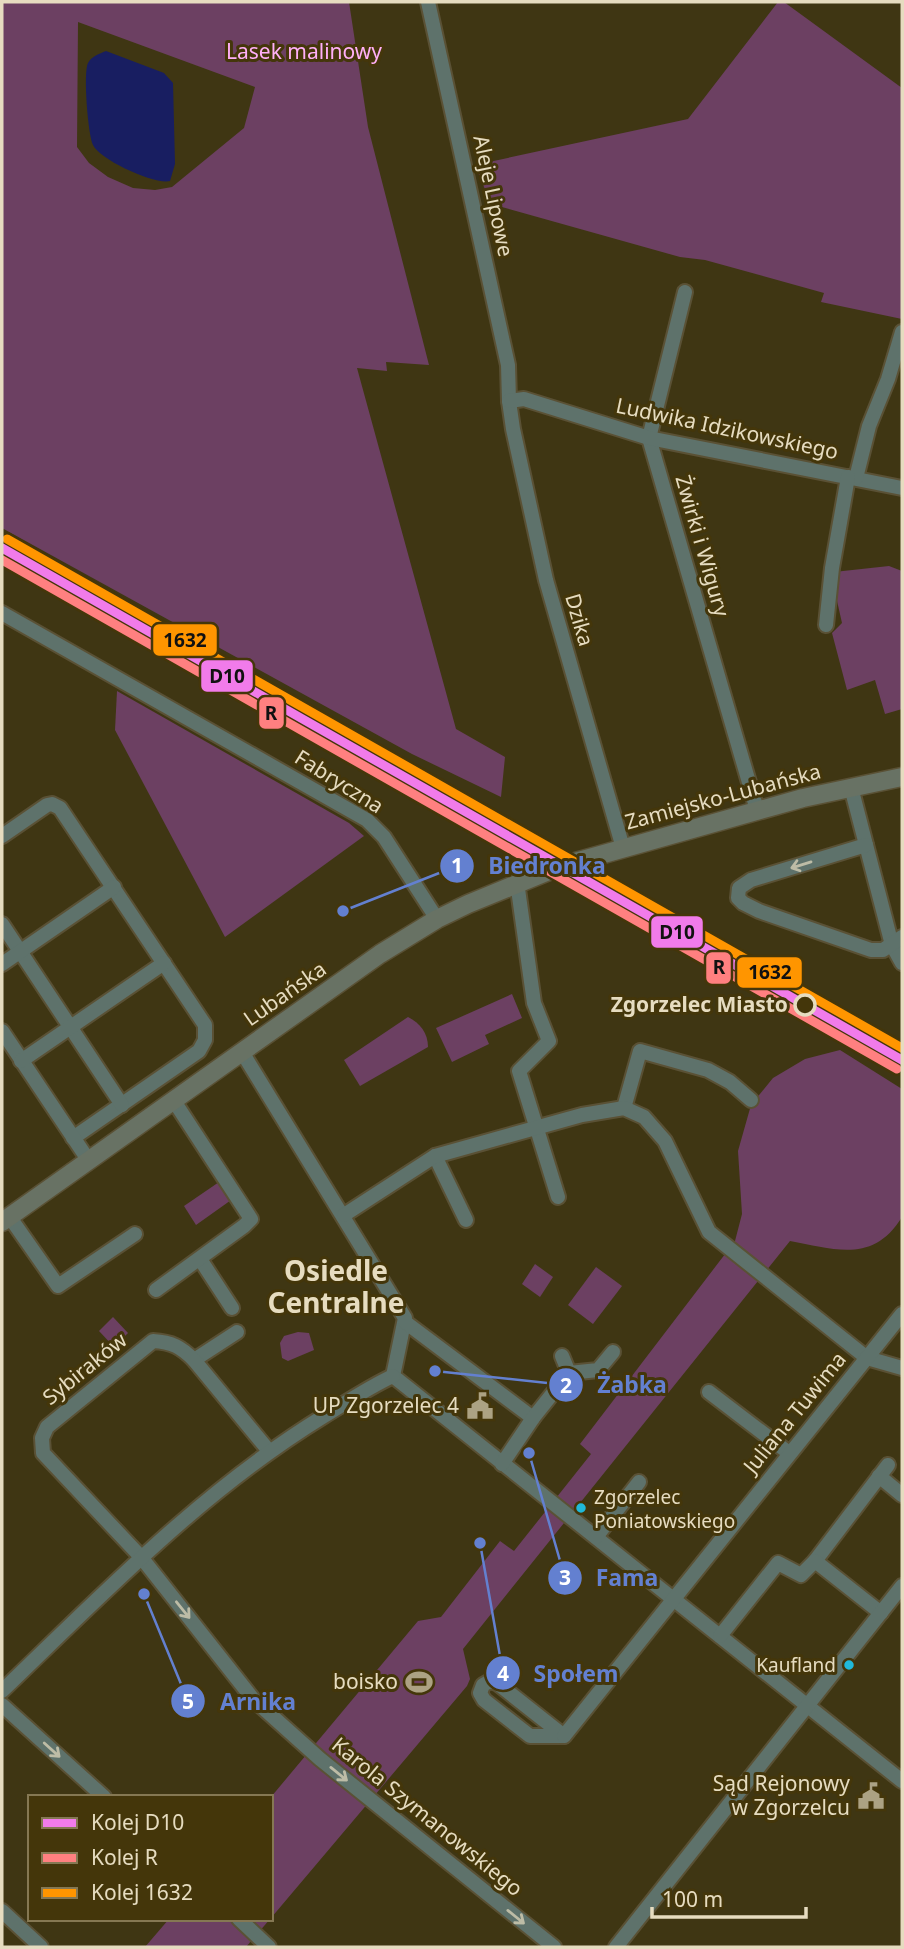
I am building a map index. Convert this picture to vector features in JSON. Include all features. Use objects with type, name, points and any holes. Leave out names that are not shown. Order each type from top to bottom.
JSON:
[{"type":"main road","name":"Zamiejsko-Lubańska","points":[[517,882],[561,866],[757,810],[902,776]]},
{"type":"main road","name":"Lubańska","points":[[6,1219],[380,954],[437,919],[517,882]]},
{"type":"street","name":"Aleje Lipowe","points":[[428,2],[508,365],[509,401]]},
{"type":"street","points":[[649,438],[685,292]]},
{"type":"street","name":"Ludwika Idzikowskiego","points":[[852,477],[902,332]]},
{"type":"street","name":"Ludwika Idzikowskiego","points":[[509,401],[524,400],[649,438],[902,488]]},
{"type":"street","name":"Dzika","points":[[509,401],[546,580],[623,848]]},
{"type":"street","name":"Żwirki i Wigury","points":[[649,438],[757,810]]},
{"type":"street","points":[[826,625],[832,568],[852,477]]},
{"type":"street","name":"Fabryczna","points":[[2,614],[367,820],[384,837],[437,919]]},
{"type":"street","points":[[851,787],[902,963]]},
{"type":"street","points":[[2,836],[41,808],[47,805],[57,806],[205,1025],[205,1040],[199,1051],[73,1138]]},
{"type":"street","points":[[866,845],[751,880],[739,888],[738,898],[759,911],[871,950],[883,950],[897,941]]},
{"type":"street","points":[[517,882],[534,1003],[549,1041],[519,1071],[558,1197]]},
{"type":"street","points":[[2,964],[114,887]]},
{"type":"street","points":[[2,925],[122,1105]]},
{"type":"street","points":[[21,1061],[164,963]]},
{"type":"street","points":[[2,1031],[89,1161]]},
{"type":"street","points":[[624,1108],[640,1051],[708,1070],[730,1082],[751,1100]]},
{"type":"street","points":[[242,1052],[400,1308],[405,1322],[393,1376]]},
{"type":"street","points":[[156,1290],[251,1219],[174,1101]]},
{"type":"street","points":[[344,1215],[435,1156],[601,1110],[624,1108],[644,1116],[659,1132],[709,1232],[867,1358],[902,1368]]},
{"type":"street","points":[[435,1156],[466,1220]]},
{"type":"street","points":[[6,1219],[58,1286],[135,1234]]},
{"type":"street","points":[[200,1259],[232,1308]]},
{"type":"street","name":"Juliana Tuwima","points":[[564,1736],[902,1314]]},
{"type":"street","points":[[405,1322],[533,1418]]},
{"type":"street","points":[[194,1360],[237,1332]]},
{"type":"street","name":"Sybiraków","points":[[141,1557],[43,1453],[42,1438],[47,1427],[153,1342],[173,1343],[194,1360],[269,1451]]},
{"type":"street","points":[[502,1464],[533,1418],[569,1373],[598,1370],[613,1352]]},
{"type":"street","points":[[562,1356],[569,1373]]},
{"type":"street","points":[[2,1691],[141,1557],[269,1451],[374,1385],[393,1376]]},
{"type":"street","points":[[393,1376],[902,1781]]},
{"type":"street","points":[[709,1392],[789,1453]]},
{"type":"street","points":[[720,1636],[778,1563],[801,1575],[815,1561],[884,1471],[902,1495]]},
{"type":"street","points":[[596,1537],[639,1482]]},
{"type":"street","name":"Karola Szymanowskiego","points":[[141,1557],[253,1699],[320,1759],[554,1947]]},
{"type":"street","points":[[815,1561],[881,1614]]},
{"type":"street","points":[[616,1947],[902,1586]]},
{"type":"street","points":[[489,1681],[497,1683],[564,1736],[530,1736],[484,1700],[480,1693],[483,1685],[489,1681]]},
{"type":"street","points":[[2,1705],[102,1795]]},
{"type":"street","points":[[2,1911],[41,1947]]},
{"type":"street","points":[[241,1921],[269,1947]]},
{"type":"green space","name":"Lasek malinowy","points":[[2,2],[349,2],[368,127],[429,365],[386,362],[387,371],[357,368],[456,729],[505,757],[501,797],[412,754],[2,528]],"holes":[[[78,22],[255,87],[244,128],[172,187],[155,190],[133,188],[108,177],[89,163],[77,147]]]},
{"type":"green space","points":[[778,2],[784,2],[902,88],[902,319],[821,302],[824,293],[705,260],[680,257],[491,204],[475,165],[688,119]]},
{"type":"green space","points":[[889,566],[902,571],[902,709],[885,714],[875,680],[847,690],[832,633],[842,623],[833,583],[834,572]]},
{"type":"green space","points":[[117,691],[349,823],[364,836],[225,937],[115,730]]},
{"type":"green space","points":[[512,994],[522,1018],[485,1035],[489,1044],[452,1062],[436,1028]]},
{"type":"green space","points":[[408,1017],[422,1029],[427,1037],[428,1047],[360,1086],[344,1060]]},
{"type":"green space","points":[[840,1050],[902,1089],[902,1217],[879,1242],[852,1250],[790,1241],[463,1649],[470,1679],[467,1686],[273,1916],[273,1795],[418,1621],[441,1617],[500,1541],[514,1551],[591,1454],[580,1444],[735,1241],[742,1214],[738,1151],[751,1105],[773,1078],[805,1059]]},
{"type":"green space","points":[[222,1180],[234,1198],[196,1225],[184,1206]]},
{"type":"green space","points":[[535,1264],[553,1277],[540,1297],[522,1284]]},
{"type":"green space","points":[[596,1267],[622,1286],[593,1324],[568,1305]]},
{"type":"green space","points":[[113,1317],[128,1333],[114,1347],[99,1331]]},
{"type":"green space","points":[[298,1332],[309,1333],[314,1350],[288,1361],[282,1358],[280,1343],[284,1336]]},
{"type":"green space","points":[[167,1921],[268,1921],[246,1947],[145,1947]]},
{"type":"shaded area","points":[[106,51],[164,73],[173,83],[175,164],[170,181],[153,179],[128,170],[106,158],[93,145],[87,104],[87,69],[88,63],[96,55]]},
{"type":"rail line","name":"1632","points":[[7,539],[902,1048]]},
{"type":"rail line","name":"D10","points":[[2,548],[902,1060]]},
{"type":"rail line","name":"R","points":[[2,560],[897,1069]]},
{"type":"place","name":"Biedronka","points":[[343,911]]},
{"type":"place","name":"Zgorzelec Miasto","points":[[805,1005]]},
{"type":"place","name":"Żabka","points":[[435,1371]]},
{"type":"place","name":"UP Zgorzelec 4","points":[[480,1406]]},
{"type":"place","name":"Fama","points":[[529,1453]]},
{"type":"place","name":"Zgorzelec Poniatowskiego","points":[[581,1508]]},
{"type":"place","name":"Społem","points":[[480,1543]]},
{"type":"place","name":"Arnika","points":[[144,1594]]},
{"type":"place","name":"Kaufland","points":[[849,1665]]},
{"type":"place","name":"boisko","points":[[419,1682]]},
{"type":"place","name":"Sąd Rejonowy w Zgorzelcu","points":[[871,1796]]},
{"type":"district","name":"Osiedle Centralne","points":[[336,1287]]}]
